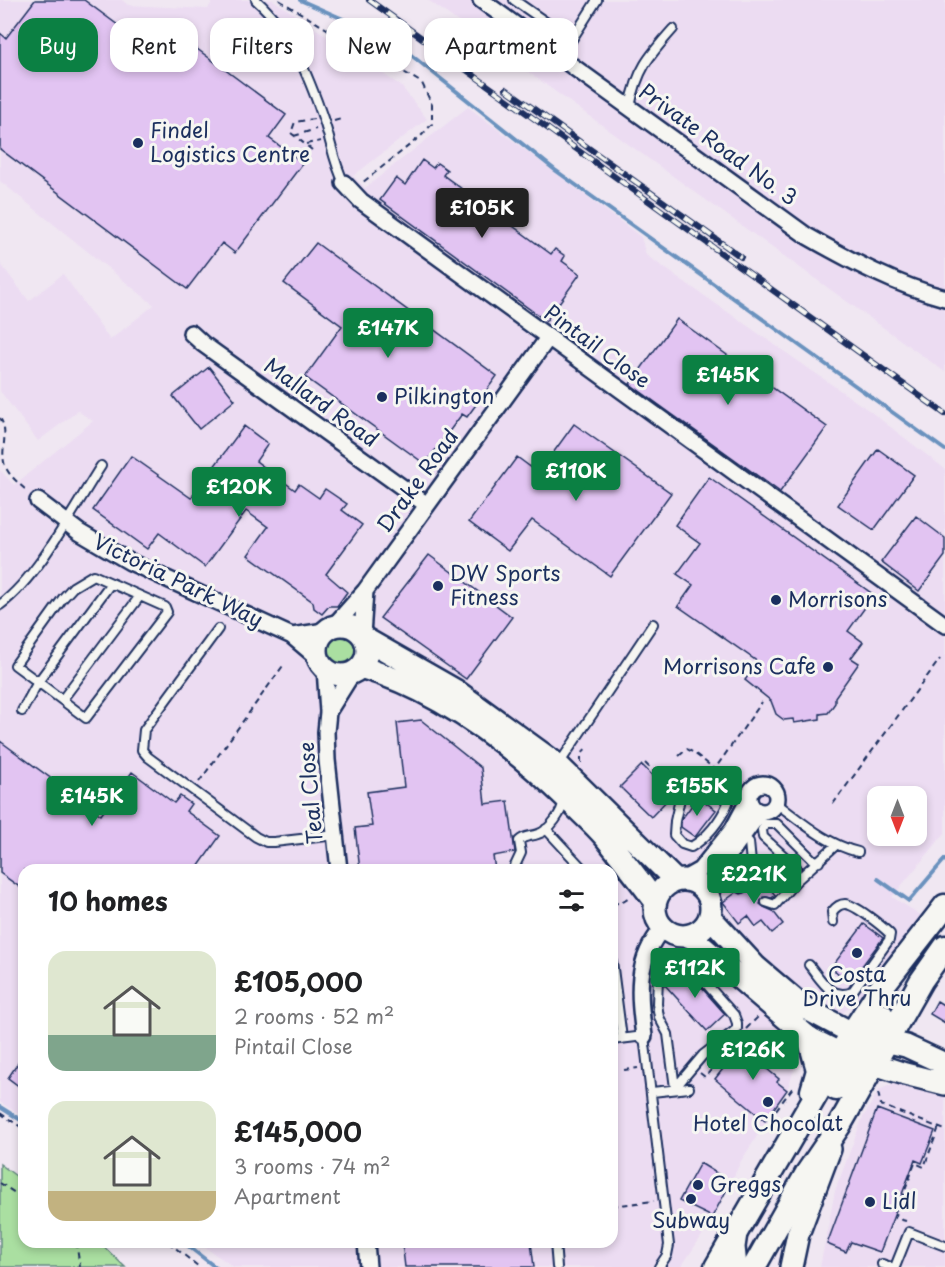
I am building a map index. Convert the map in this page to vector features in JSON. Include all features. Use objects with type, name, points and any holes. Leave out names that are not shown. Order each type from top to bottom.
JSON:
[{"type":"main road","points":[[871,1048],[867,1011],[894,971],[945,906]]},
{"type":"main road","points":[[754,1267],[807,1173],[840,1126],[871,1048],[914,964],[945,922]]},
{"type":"main road","points":[[775,1166],[807,1136],[945,947]]},
{"type":"main road","points":[[716,1267],[805,1112],[818,1070],[809,1038]]},
{"type":"main road","points":[[805,1112],[871,1048]]},
{"type":"street","name":"Private Road No. 3","points":[[481,0],[506,18]]},
{"type":"street","name":"Private Road No. 3","points":[[578,70],[807,236],[860,266],[945,298]]},
{"type":"street","name":"Pintail Close","points":[[346,186],[361,201],[945,625]]},
{"type":"street","name":"Mallard Road","points":[[191,333],[203,344],[427,505]]},
{"type":"street","name":"Drake Road","points":[[329,629],[365,591],[548,338]]},
{"type":"street","name":"Victoria Park Way","points":[[38,501],[65,523],[130,562],[292,636],[321,663]]},
{"type":"street","points":[[357,670],[365,659],[367,649],[363,637],[365,591]]},
{"type":"street","points":[[292,636],[348,626],[455,690],[558,765],[680,880],[696,882],[706,890],[712,907],[710,917],[702,929],[690,936],[674,935],[663,928],[656,918],[655,901],[659,892],[666,885],[680,880],[700,870],[734,829],[755,786],[765,784],[775,790],[776,802],[772,808],[755,819],[723,862],[706,890]]},
{"type":"street","points":[[329,629],[319,640],[317,648],[321,663],[336,675],[357,670],[395,678],[472,721],[526,762],[603,835],[655,901]]},
{"type":"street","name":"Teal Close","points":[[321,663],[328,712],[327,760],[338,864]]},
{"type":"street","name":"Teal Close","points":[[328,712],[357,670]]},
{"type":"street","points":[[749,799],[753,808],[763,812]]},
{"type":"street","points":[[710,917],[756,967],[803,1007],[871,1048],[945,1084]]},
{"type":"street","points":[[644,1036],[640,1002],[643,964],[647,952],[663,928]]},
{"type":"street","points":[[690,936],[809,1038],[871,1048],[945,1064]]},
{"type":"street","points":[[871,1048],[935,1071],[945,1078]]},
{"type":"street","points":[[790,1267],[798,1234],[840,1126]]},
{"type":"street","points":[[736,1233],[734,1247],[736,1267]]},
{"type":"street","points":[[366,1248],[368,1267]]},
{"type":"lane","points":[[256,0],[277,22],[301,62],[325,123],[336,164],[346,186]]},
{"type":"lane","points":[[513,0],[539,18]]},
{"type":"lane","points":[[578,30],[597,0]]},
{"type":"lane","points":[[630,107],[638,76],[650,54],[673,29]]},
{"type":"lane","points":[[0,605],[28,579],[101,466]]},
{"type":"lane","points":[[93,575],[111,583],[165,607],[167,612],[86,718],[15,665],[73,586],[93,575]]},
{"type":"lane","points":[[22,711],[38,682],[111,583]]},
{"type":"lane","points":[[62,700],[140,596]]},
{"type":"lane","points":[[558,765],[653,624]]},
{"type":"lane","points":[[218,629],[144,730],[142,750],[192,791],[266,842],[336,835]]},
{"type":"lane","points":[[700,777],[723,793],[728,803],[702,841],[691,847],[682,843],[674,835],[675,820],[682,790],[700,777]]},
{"type":"lane","points":[[516,864],[521,853],[519,841],[524,837],[541,834],[561,813],[562,795]]},
{"type":"lane","points":[[776,802],[836,845],[858,852]]},
{"type":"lane","points":[[796,881],[796,867],[763,837],[762,830],[765,824],[777,824],[812,859],[819,862]]},
{"type":"lane","points":[[546,829],[578,864]]},
{"type":"lane","points":[[742,888],[743,875],[751,863],[749,842],[743,836]]},
{"type":"lane","points":[[766,902],[775,905],[796,881],[836,845]]},
{"type":"lane","points":[[809,965],[827,987],[835,994],[843,996],[852,993],[890,940],[890,934],[885,929],[853,906],[845,904],[837,907],[832,912],[833,922]]},
{"type":"lane","points":[[678,960],[686,961],[734,1015],[737,1029],[704,1055],[675,1088],[668,1034],[659,1017],[657,993],[658,978],[678,960]]},
{"type":"lane","points":[[618,1007],[622,1038]]},
{"type":"lane","points":[[618,1039],[644,1036],[669,1245],[667,1255],[659,1267]]},
{"type":"lane","points":[[652,1092],[689,1088]]},
{"type":"lane","points":[[882,1264],[893,1267],[909,1232],[945,1246]]},
{"type":"lane","points":[[555,1248],[557,1267]]},
{"type":"path","points":[[279,0],[327,29],[368,61],[392,65],[422,83],[432,105],[432,124],[421,136],[361,184],[346,186]]},
{"type":"path","points":[[312,150],[291,133],[295,122],[314,118]]},
{"type":"path","points":[[294,136],[316,129]]},
{"type":"path","points":[[304,145],[321,141]]},
{"type":"path","points":[[0,418],[3,422],[4,464],[38,501]]},
{"type":"path","points":[[833,804],[940,659]]},
{"type":"path","points":[[192,791],[285,663]]},
{"type":"path","points":[[675,820],[679,822],[700,777],[762,702]]},
{"type":"path","points":[[645,764],[675,793]]},
{"type":"path","points":[[776,1110],[795,1085]]},
{"type":"path","points":[[877,1088],[881,1105],[945,1130]]},
{"type":"path","points":[[0,1113],[18,1125]]},
{"type":"path","points":[[912,1224],[895,1218],[915,1163],[924,1167],[939,1127]]},
{"type":"path","points":[[0,1183],[18,1195]]},
{"type":"path","points":[[618,1205],[664,1200]]},
{"type":"path","points":[[77,1248],[80,1267]]},
{"type":"path","points":[[176,1248],[200,1267]]},
{"type":"shaded area","points":[[0,0],[122,0],[128,5],[208,9],[213,0],[273,0],[300,18],[210,18],[210,72],[314,72],[314,28],[326,36],[326,72],[380,72],[401,86],[427,119],[353,176],[365,188],[468,107],[641,237],[646,255],[871,412],[945,469],[945,833],[892,897],[924,917],[872,983],[797,1061],[787,1090],[741,1161],[715,1216],[681,1267],[234,1267],[206,1248],[618,1248],[618,864],[18,864],[18,1113],[0,1102],[0,470],[14,485],[93,421],[78,411],[38,441],[0,391],[0,263],[29,301],[63,274],[110,340],[154,305],[0,181]]},
{"type":"shaded area","points":[[428,0],[945,0],[945,372],[528,72],[578,72],[578,18],[453,18]]},
{"type":"shaded area","points":[[899,1081],[945,1095],[945,1267],[820,1267],[835,1191],[862,1119],[879,1090]]},
{"type":"green space","points":[[343,634],[354,639],[359,650],[354,661],[343,666],[332,661],[327,650],[332,639]]},
{"type":"green space","points":[[0,1164],[18,1178],[18,1248],[105,1248],[125,1267],[0,1267]]},
{"type":"building","name":"Findel Logistics Centre","points":[[35,0],[84,0],[110,19],[110,72],[198,72],[198,50],[210,59],[210,72],[228,72],[286,115],[269,138],[303,163],[235,253],[222,243],[187,289],[0,149],[0,33],[6,38],[18,22],[18,72],[98,72],[98,18],[21,18]]},
{"type":"building","points":[[422,160],[433,168],[437,163],[447,170],[443,175],[551,254],[555,249],[565,256],[562,261],[580,274],[546,321],[380,200],[396,178],[405,185]]},
{"type":"building","points":[[316,243],[497,376],[467,417],[462,414],[425,464],[305,377],[342,326],[284,283]]},
{"type":"building","points":[[677,319],[827,427],[780,492],[630,384]]},
{"type":"building","points":[[209,367],[235,400],[199,429],[173,396]]},
{"type":"building","points":[[574,424],[671,493],[610,576],[532,520],[508,551],[469,522],[517,457],[556,486],[568,470],[550,457]]},
{"type":"building","points":[[244,426],[268,444],[256,461],[295,490],[299,484],[319,498],[325,489],[347,504],[342,510],[362,525],[326,574],[347,592],[337,606],[329,606],[322,614],[314,608],[313,602],[248,555],[268,527],[246,511],[205,567],[159,533],[147,549],[93,510],[131,456],[191,498]]},
{"type":"building","points":[[878,449],[914,475],[874,530],[838,505]]},
{"type":"building","name":"Morrisons","points":[[709,477],[874,595],[848,631],[863,642],[851,658],[859,663],[835,697],[835,703],[828,713],[820,714],[820,719],[794,723],[793,719],[784,720],[776,714],[771,701],[745,680],[758,662],[678,606],[693,585],[677,574],[700,543],[675,525]]},
{"type":"building","points":[[916,516],[945,538],[945,556],[919,591],[881,562]]},
{"type":"building","name":"DW Sports Fitness","points":[[429,555],[512,617],[466,679],[380,618]]},
{"type":"building","points":[[421,720],[481,768],[485,804],[508,801],[515,852],[493,856],[494,864],[359,864],[355,828],[372,826],[367,792],[404,787],[397,723]]},
{"type":"building","points":[[0,741],[101,815],[132,772],[174,803],[180,796],[191,804],[186,811],[220,836],[200,864],[18,864],[18,886],[0,873]]},
{"type":"building","points":[[642,765],[672,795],[651,817],[620,787]]},
{"type":"building","points":[[698,797],[716,810],[695,837],[681,827],[681,820]]},
{"type":"building","points":[[760,875],[775,895],[772,898],[763,897],[760,904],[773,911],[783,924],[772,933],[763,922],[756,927],[748,916],[739,923],[723,902],[737,892],[745,893],[748,883]]},
{"type":"building","name":"Costa Drive Thru","points":[[864,924],[883,938],[850,982],[831,968]]},
{"type":"building","points":[[683,967],[725,1014],[707,1031],[664,984]]},
{"type":"building","points":[[937,1001],[945,1006],[945,1023],[930,1014]]},
{"type":"building","points":[[761,1040],[773,1050],[761,1064],[779,1079],[777,1082],[787,1090],[765,1121],[715,1079],[737,1051],[746,1058]]},
{"type":"building","points":[[18,1063],[18,1086],[8,1078]]},
{"type":"building","name":"Lidl","points":[[877,1109],[935,1131],[922,1163],[915,1160],[880,1252],[851,1242],[846,1252],[827,1244]]},
{"type":"building","points":[[700,1163],[731,1182],[712,1217],[679,1201]]},
{"type":"building","points":[[403,1248],[532,1248],[534,1267],[405,1267]]},
{"type":"waterway","points":[[300,0],[368,30],[406,51],[555,170],[945,450]]},
{"type":"waterway","points":[[878,879],[909,901],[945,859]]},
{"type":"waterway","points":[[0,1107],[18,1118]]},
{"type":"waterway","points":[[191,1248],[215,1267]]},
{"type":"railway","points":[[369,0],[945,414]]},
{"type":"railway","points":[[506,89],[741,257]]},
{"type":"place","name":"Findel Logistics Centre","points":[[138,143]]},
{"type":"place","name":"Pilkington","points":[[382,397]]},
{"type":"place","name":"DW Sports Fitness","points":[[438,586]]},
{"type":"place","name":"Morrisons","points":[[776,600]]},
{"type":"place","name":"Morrisons Cafe","points":[[828,667]]},
{"type":"place","name":"Costa Drive Thru","points":[[857,953]]},
{"type":"place","name":"Hotel Chocolat","points":[[768,1102]]},
{"type":"place","name":"Greggs","points":[[698,1185]]},
{"type":"place","name":"Subway","points":[[691,1199]]},
{"type":"place","name":"Lidl","points":[[870,1202]]}]
